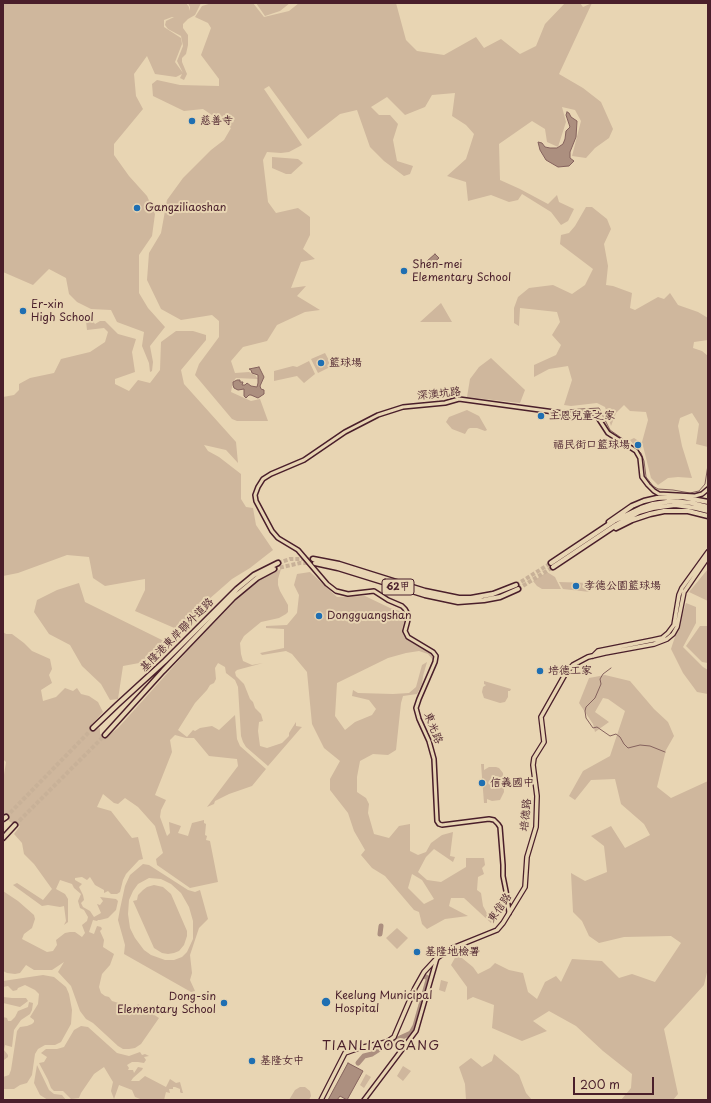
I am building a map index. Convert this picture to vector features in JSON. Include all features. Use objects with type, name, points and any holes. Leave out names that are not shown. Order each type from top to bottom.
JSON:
[{"type":"highway","points":[[600,534],[610,521],[622,512],[644,501],[669,497],[694,498],[708,502]]},
{"type":"highway","points":[[552,565],[634,510],[653,504],[679,502],[692,503],[708,507]]},
{"type":"highway","points":[[600,534],[639,512],[653,508],[675,505],[708,511]]},
{"type":"highway","points":[[600,534],[650,514],[677,510],[708,516]]},
{"type":"highway","name":"62甲","points":[[314,561],[338,566],[459,600],[493,596],[517,587]]},
{"type":"highway","name":"基隆港東岸聯外道路","points":[[94,728],[238,590],[256,576],[278,563]]},
{"type":"highway","name":"基隆港東岸聯外道路","points":[[256,576],[274,569]]},
{"type":"highway","name":"基隆港東岸聯外道路","points":[[105,735],[202,626]]},
{"type":"highway","points":[[128,694],[135,702]]},
{"type":"highway","points":[[3,838],[15,825]]},
{"type":"main road","points":[[593,656],[598,651],[662,638],[668,633],[674,626],[679,595],[682,588],[708,552]]},
{"type":"main road","points":[[593,656],[654,644],[667,639],[673,634],[677,627],[684,592],[708,557]]},
{"type":"main road","name":"培德路","points":[[527,857],[536,827],[537,796],[534,758],[544,742],[541,717],[568,669],[573,665],[593,656]]},
{"type":"main road","name":"東信路","points":[[321,1100],[345,1053],[359,1048],[386,1042],[396,1035],[419,980],[437,958],[450,949],[497,930],[525,887],[527,857]]},
{"type":"street","name":"深澳坑路","points":[[301,554],[298,550],[278,538],[272,531],[256,501],[256,491],[260,482],[271,474],[304,460],[345,432],[378,415],[404,407],[445,403],[459,399],[569,414],[595,413],[608,433],[636,451],[640,458],[642,477],[654,491],[659,494],[695,496],[702,494],[708,489]]},
{"type":"street","name":"東光路","points":[[301,554],[327,584],[336,590],[348,594],[374,591],[388,600],[402,606],[409,616],[405,631],[408,637],[433,652],[436,656],[436,662],[416,708],[419,719],[429,741],[434,759],[437,820],[439,824],[442,825],[489,819],[494,820],[498,824],[500,827],[503,876],[509,913]]},
{"type":"street","points":[[364,1100],[416,1030],[437,958]]},
{"type":"shaded area","points":[[3,3],[186,3],[189,7],[189,11],[190,7],[188,3],[201,3],[195,15],[183,24],[183,28],[188,35],[186,54],[182,58],[187,74],[184,80],[180,78],[182,74],[176,77],[155,74],[147,56],[134,74],[136,96],[143,109],[114,144],[114,155],[129,176],[147,196],[155,214],[152,236],[139,255],[139,293],[148,308],[165,327],[150,346],[153,362],[152,371],[150,372],[149,363],[142,346],[144,332],[117,322],[111,310],[91,309],[77,302],[69,294],[66,278],[49,269],[33,285],[3,272]],"holes":[[[174,17],[166,21],[165,25],[168,29],[181,36],[183,46],[177,61],[183,73],[175,62],[182,44],[181,38],[164,27],[164,20]]]},
{"type":"shaded area","points":[[212,3],[253,3],[264,17],[289,11],[299,3],[396,3],[406,40],[417,51],[444,55],[476,37],[484,48],[501,39],[520,54],[536,46],[545,24],[565,3],[580,3],[583,7],[592,3],[559,74],[583,88],[601,102],[613,129],[609,138],[595,148],[586,158],[572,156],[581,121],[575,110],[562,107],[566,122],[558,147],[547,142],[545,129],[532,121],[499,144],[500,180],[548,204],[557,195],[559,202],[574,209],[568,221],[561,225],[551,212],[522,194],[518,200],[509,202],[491,195],[468,201],[466,182],[447,176],[466,159],[474,134],[466,125],[452,116],[455,93],[432,95],[425,107],[405,115],[387,97],[371,107],[379,115],[390,115],[398,124],[393,140],[397,161],[413,166],[410,174],[404,176],[384,161],[370,147],[357,110],[340,114],[308,139],[269,86],[264,89],[302,145],[289,152],[267,152],[263,160],[268,202],[276,213],[298,208],[310,217],[310,235],[303,249],[315,259],[301,262],[291,288],[306,286],[297,296],[320,310],[305,312],[277,325],[267,341],[243,347],[231,361],[235,373],[249,372],[255,375],[258,379],[236,378],[233,382],[231,392],[251,401],[260,399],[268,421],[237,421],[232,419],[195,375],[199,364],[219,337],[219,321],[212,315],[181,320],[161,309],[147,280],[149,253],[161,233],[167,200],[183,178],[211,150],[224,140],[231,128],[203,109],[184,111],[153,96],[152,84],[157,80],[180,85],[219,86],[219,79],[201,55],[211,28],[208,23],[195,17],[202,6]]},
{"type":"shaded area","points":[[256,3],[290,3],[280,11],[265,16]]},
{"type":"shaded area","points":[[567,112],[577,121],[576,137],[570,152],[570,158],[574,161],[569,166],[558,167],[546,160],[540,150],[538,142],[542,143],[545,147],[550,148],[557,148],[563,144],[566,131],[570,127],[566,115]]},
{"type":"shaded area","points":[[272,157],[298,159],[303,163],[291,174],[286,174],[272,168]]},
{"type":"shaded area","points":[[586,207],[592,207],[607,219],[611,229],[604,244],[608,266],[606,285],[632,293],[630,308],[635,310],[658,297],[664,299],[670,293],[678,305],[698,312],[708,318],[708,340],[694,342],[693,348],[702,351],[708,356],[708,447],[696,444],[699,424],[692,413],[680,418],[678,426],[682,446],[692,478],[668,478],[658,485],[651,478],[642,442],[648,420],[646,412],[630,411],[624,405],[616,413],[611,426],[605,407],[597,403],[571,406],[564,405],[572,380],[568,366],[549,369],[534,377],[534,365],[556,355],[561,345],[552,335],[560,322],[557,312],[520,308],[519,326],[514,323],[514,308],[518,297],[529,288],[553,285],[572,294],[585,285],[593,269],[560,244],[561,235],[569,233]]},
{"type":"shaded area","points":[[435,254],[439,258],[431,265],[427,261]]},
{"type":"shaded area","points":[[441,303],[452,322],[420,322]]},
{"type":"shaded area","points":[[92,320],[95,324],[100,321],[105,321],[118,334],[136,339],[132,352],[135,372],[115,379],[115,384],[129,391],[138,380],[150,383],[160,370],[161,342],[176,331],[193,331],[206,335],[206,340],[181,370],[184,384],[236,442],[238,463],[226,450],[204,445],[208,451],[219,457],[241,474],[241,499],[246,507],[253,508],[256,525],[273,550],[250,568],[232,579],[208,600],[195,616],[150,661],[123,666],[118,699],[110,700],[101,684],[82,666],[70,645],[49,634],[34,612],[37,600],[57,590],[79,583],[85,602],[166,642],[179,630],[135,611],[145,590],[145,579],[105,586],[93,578],[89,557],[67,555],[18,573],[3,576],[3,397],[14,395],[19,390],[19,384],[30,378],[54,373],[61,359],[90,352],[105,342],[108,332],[104,328],[87,330],[86,321]]},
{"type":"shaded area","name":"籃球場","points":[[325,353],[332,366],[318,373],[311,359]]},
{"type":"shaded area","points":[[491,358],[525,390],[520,403],[467,397],[470,379],[479,367]]},
{"type":"shaded area","points":[[309,361],[315,374],[304,383],[297,376],[274,381],[274,371],[293,366],[297,367]]},
{"type":"shaded area","points":[[259,367],[264,377],[260,386],[261,389],[264,390],[264,394],[258,398],[249,395],[246,398],[244,396],[244,389],[238,390],[234,388],[233,382],[240,380],[240,382],[243,382],[242,385],[247,383],[251,386],[257,387],[258,375],[252,373],[249,369]]},
{"type":"shaded area","points":[[467,410],[479,416],[487,430],[485,431],[477,428],[470,428],[465,434],[452,429],[446,422],[449,417]]},
{"type":"shaded area","name":"福民街口籃球場","points":[[634,438],[640,442],[642,447],[638,450],[630,440]]},
{"type":"shaded area","points":[[281,569],[278,585],[288,605],[288,612],[279,618],[261,622],[244,636],[240,643],[243,661],[252,665],[263,663],[237,670],[235,672],[236,676],[244,684],[255,708],[261,714],[263,721],[259,722],[258,731],[260,746],[267,748],[282,743],[289,736],[289,733],[296,722],[296,726],[302,727],[268,766],[246,747],[243,742],[241,736],[238,687],[235,680],[226,673],[225,667],[218,663],[215,668],[216,679],[214,683],[210,685],[195,703],[178,730],[187,737],[193,730],[195,731],[200,728],[212,726],[219,730],[235,715],[237,739],[240,746],[266,769],[252,786],[229,794],[207,807],[238,766],[237,759],[209,756],[194,738],[186,738],[175,735],[170,740],[172,752],[155,795],[166,800],[161,810],[160,817],[167,836],[170,833],[169,822],[181,826],[178,833],[188,836],[192,823],[204,820],[204,823],[206,824],[206,840],[210,841],[218,882],[190,888],[157,865],[156,859],[163,853],[155,826],[138,807],[125,798],[118,804],[114,803],[103,794],[97,807],[111,811],[132,838],[138,837],[143,859],[139,860],[126,874],[120,892],[117,894],[111,894],[108,891],[104,893],[104,890],[95,885],[90,877],[87,880],[82,877],[75,878],[75,880],[82,884],[79,887],[84,900],[81,903],[83,907],[90,911],[94,917],[101,913],[97,904],[100,905],[103,901],[100,897],[116,899],[118,901],[116,910],[108,918],[97,921],[93,920],[89,932],[94,934],[97,926],[101,927],[102,929],[100,931],[104,940],[103,947],[114,954],[110,965],[102,974],[99,987],[101,993],[109,997],[112,1001],[125,1005],[134,1010],[138,1004],[159,1018],[141,1044],[135,1048],[123,1049],[93,1023],[86,1019],[80,1011],[71,986],[58,972],[64,962],[52,970],[34,970],[26,965],[20,973],[15,974],[3,971],[3,891],[18,901],[34,915],[35,919],[32,928],[24,934],[22,939],[47,952],[53,951],[57,945],[56,940],[65,933],[75,932],[82,937],[85,933],[82,925],[87,921],[88,917],[84,910],[80,908],[78,901],[81,894],[72,884],[60,880],[56,889],[65,894],[68,899],[68,922],[64,925],[66,921],[64,906],[42,906],[13,885],[17,883],[43,900],[52,889],[34,864],[24,854],[22,843],[14,834],[20,826],[3,817],[3,776],[6,762],[3,759],[3,632],[6,634],[12,634],[32,651],[50,659],[52,669],[49,675],[52,683],[41,690],[43,701],[56,697],[65,688],[73,691],[77,688],[81,694],[89,696],[98,702],[103,712],[92,724],[92,727],[95,729],[100,728],[100,734],[106,737],[118,728],[190,648],[242,594],[261,579]]},
{"type":"shaded area","points":[[708,569],[708,601],[689,592]]},
{"type":"shaded area","points":[[310,572],[337,597],[365,596],[390,608],[403,612],[406,615],[402,629],[409,641],[430,652],[433,657],[433,660],[428,654],[419,651],[406,653],[388,658],[337,683],[335,716],[345,730],[355,722],[372,715],[376,709],[369,700],[352,696],[353,690],[358,693],[409,693],[416,687],[422,665],[427,662],[422,684],[417,694],[403,696],[396,750],[388,755],[373,754],[360,761],[357,777],[357,792],[366,798],[369,804],[368,813],[374,834],[389,838],[399,826],[410,824],[410,851],[418,855],[426,852],[431,843],[442,835],[453,832],[450,856],[455,857],[453,862],[434,849],[426,857],[418,872],[427,880],[441,882],[466,867],[466,858],[484,858],[485,865],[482,868],[484,874],[478,877],[477,890],[481,893],[483,906],[489,917],[494,919],[491,923],[464,898],[451,898],[449,906],[468,916],[445,919],[427,929],[422,924],[419,912],[414,910],[385,876],[372,868],[361,855],[365,850],[354,831],[348,813],[330,790],[330,779],[340,761],[324,748],[312,724],[307,672],[292,654],[286,651],[262,655],[260,653],[284,648],[284,629],[266,628],[266,626],[287,625],[297,613],[299,595],[294,585],[297,574]],"holes":[[[412,874],[422,880],[434,899],[424,904],[408,888]]]},
{"type":"shaded area","points":[[547,572],[555,577],[561,589],[542,589],[533,581]]},
{"type":"shaded area","name":"孝德公園籃球場","points":[[559,582],[590,583],[590,592],[563,589]]},
{"type":"shaded area","points":[[686,603],[696,607],[696,623],[683,647],[708,670],[708,694],[697,692],[683,673],[671,649]]},
{"type":"shaded area","points":[[700,626],[708,626],[708,663],[702,662],[686,646]]},
{"type":"shaded area","points":[[605,675],[630,681],[654,709],[668,722],[674,736],[666,750],[657,787],[671,798],[708,781],[708,968],[704,985],[664,1029],[678,1094],[673,1100],[621,1100],[631,1088],[632,1074],[603,1051],[576,1026],[549,1011],[533,1021],[547,1031],[522,1041],[492,1028],[494,1005],[473,997],[467,1000],[467,987],[451,965],[457,954],[473,967],[478,974],[490,968],[495,963],[509,970],[523,973],[528,992],[537,999],[545,982],[556,976],[561,982],[572,959],[602,961],[619,978],[632,974],[655,982],[681,943],[671,936],[624,937],[599,943],[589,936],[582,921],[573,912],[571,873],[585,881],[607,872],[604,846],[591,836],[611,826],[625,848],[650,835],[644,824],[621,804],[615,779],[591,780],[575,800],[569,796],[583,771],[610,756],[625,711],[608,699],[603,698],[595,712],[609,722],[595,732],[593,724],[579,703],[589,678]]},
{"type":"shaded area","points":[[484,681],[511,689],[508,691],[508,697],[505,702],[500,703],[484,698],[482,692],[483,687],[486,685],[484,684]]},
{"type":"shaded area","points":[[481,764],[484,764],[484,770],[489,767],[496,767],[503,773],[504,792],[500,800],[492,801],[487,799],[487,803],[484,803]]},
{"type":"shaded area","points":[[143,864],[149,865],[188,890],[195,892],[200,890],[208,919],[199,928],[190,955],[192,973],[190,980],[195,991],[191,992],[124,954],[125,945],[118,920],[125,886],[130,875]],"holes":[[[149,878],[161,879],[171,884],[181,893],[189,907],[193,921],[193,939],[187,952],[182,957],[174,960],[165,960],[151,955],[144,950],[130,928],[128,914],[129,900],[133,891],[138,884]]]},
{"type":"shaded area","points":[[154,885],[163,887],[171,894],[187,931],[184,945],[179,951],[174,953],[162,953],[154,948],[133,901],[137,900],[138,895],[143,890]]},
{"type":"shaded area","points":[[397,928],[408,938],[397,949],[386,938]]},
{"type":"shaded area","points":[[43,975],[54,977],[66,987],[72,1010],[71,1024],[61,1042],[55,1045],[45,1045],[38,1049],[35,1054],[32,1075],[27,1083],[14,1089],[3,1089],[3,1077],[9,1075],[11,1070],[17,1031],[20,1027],[27,1026],[34,1022],[34,1020],[30,1017],[38,1004],[39,994],[35,990],[25,985],[13,991],[8,986],[3,987],[3,981]]},
{"type":"shaded area","points":[[441,980],[448,982],[445,992],[439,990]]},
{"type":"shaded area","points":[[3,997],[26,998],[28,1001],[20,1007],[3,1003]]},
{"type":"shaded area","points":[[29,1002],[33,1003],[32,1010],[30,1014],[21,1020],[14,1030],[12,1047],[5,1045],[4,1050],[8,1057],[4,1060],[3,1065],[3,1017],[7,1018],[8,1021],[11,1021],[18,1011],[28,1007]]},
{"type":"shaded area","points":[[81,1026],[88,1027],[117,1053],[129,1056],[140,1052],[142,1055],[145,1054],[149,1056],[144,1057],[146,1060],[144,1063],[132,1062],[127,1065],[129,1068],[128,1070],[133,1070],[134,1073],[138,1067],[143,1068],[131,1081],[139,1081],[145,1076],[166,1087],[170,1079],[176,1083],[180,1082],[183,1093],[180,1092],[180,1089],[173,1087],[173,1089],[169,1089],[170,1093],[166,1092],[164,1100],[143,1100],[135,1097],[132,1090],[119,1085],[114,1099],[111,1091],[113,1082],[104,1067],[94,1074],[79,1098],[71,1099],[63,1091],[54,1091],[51,1088],[39,1063],[44,1062],[47,1057],[41,1053],[46,1049],[57,1049],[64,1047],[74,1030]]},
{"type":"shaded area","points":[[494,1054],[519,1075],[526,1093],[532,1100],[466,1100],[465,1084],[459,1067],[471,1058],[482,1067],[492,1061]]},
{"type":"shaded area","points":[[348,1063],[363,1071],[347,1100],[340,1096],[337,1100],[328,1100]]},
{"type":"shaded area","points":[[37,1065],[49,1090],[54,1094],[62,1095],[66,1100],[48,1100],[40,1095],[34,1083]]},
{"type":"shaded area","points":[[403,1066],[411,1071],[403,1081],[397,1076]]},
{"type":"shaded area","points":[[366,1074],[371,1077],[364,1088],[360,1085]]},
{"type":"shaded area","points":[[300,1087],[305,1087],[310,1091],[311,1096],[309,1100],[289,1100],[295,1090]]},
{"type":"waterway","points":[[564,410],[599,408],[610,430],[641,453],[644,461],[646,477],[653,486],[658,489],[690,493],[699,491],[705,484],[708,465]]},
{"type":"waterway","points":[[611,668],[603,674],[600,679],[601,684],[595,698],[586,707],[586,718],[593,728],[597,727],[610,736],[616,734],[628,748],[640,745],[650,746],[665,752]]},
{"type":"waterway","points":[[380,934],[381,926]]},
{"type":"waterway","points":[[358,1063],[364,1056],[372,1054],[389,1043],[411,1033],[415,1026],[428,980],[428,978],[424,976]]},
{"type":"tunnel","points":[[278,563],[290,559],[313,559]]},
{"type":"tunnel","points":[[274,569],[300,563],[315,563]]},
{"type":"tunnel","points":[[516,585],[551,563]]},
{"type":"tunnel","points":[[518,589],[553,567]]},
{"type":"tunnel","points":[[6,817],[93,728]]},
{"type":"tunnel","points":[[15,825],[105,735]]},
{"type":"place","name":"慈善寺","points":[[192,121]]},
{"type":"place","name":"Gangziliaoshan","points":[[137,208]]},
{"type":"place","name":"Shen-mei Elementary School","points":[[404,271]]},
{"type":"place","name":"Er-xin High School","points":[[23,311]]},
{"type":"place","name":"籃球場","points":[[321,363]]},
{"type":"place","name":"主恩兒童之家","points":[[541,416]]},
{"type":"place","name":"福民街口籃球場","points":[[638,445]]},
{"type":"place","name":"孝德公園籃球場","points":[[576,586]]},
{"type":"place","name":"Dongguangshan","points":[[319,616]]},
{"type":"place","name":"培德工家","points":[[540,671]]},
{"type":"place","name":"信義國中","points":[[482,783]]},
{"type":"place","name":"基隆地檢署","points":[[417,952]]},
{"type":"place","name":"Keelung Municipal Hospital","points":[[326,1002]]},
{"type":"place","name":"Dong-sin Elementary School","points":[[224,1003]]},
{"type":"place","name":"基隆女中","points":[[252,1061]]},
{"type":"district","name":"TIANLIAOGANG","points":[[381,1046]]}]
